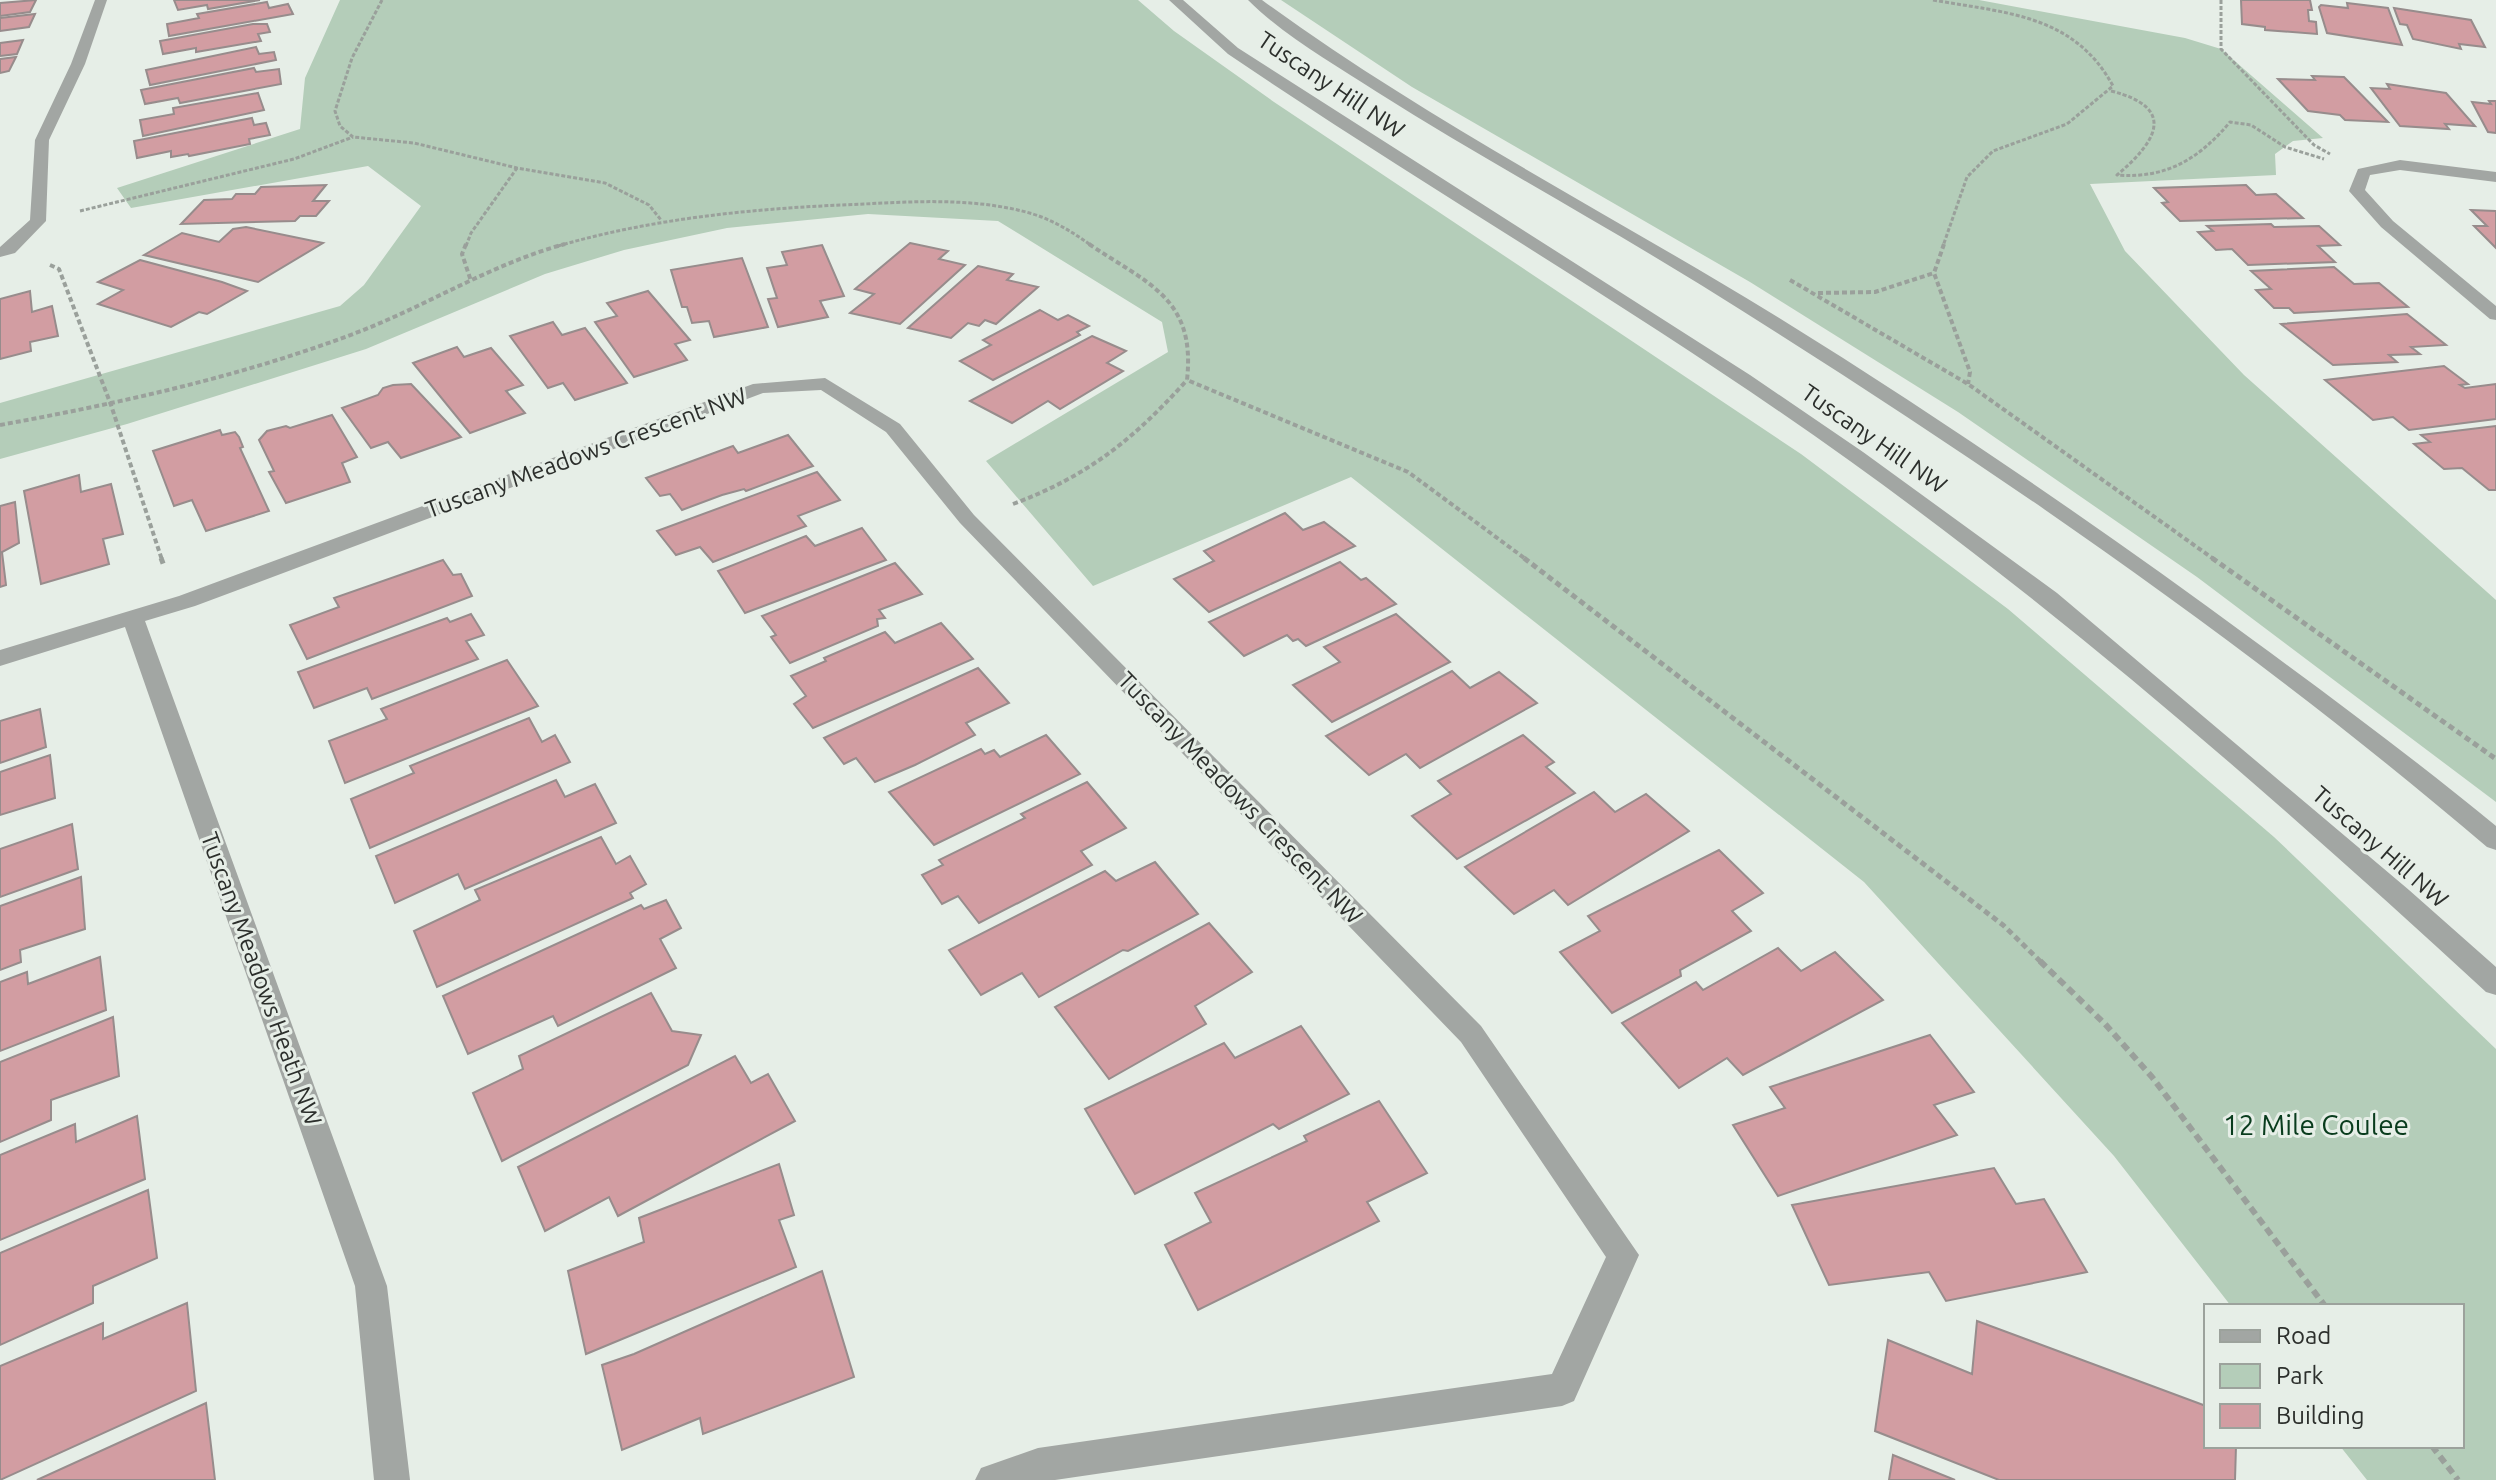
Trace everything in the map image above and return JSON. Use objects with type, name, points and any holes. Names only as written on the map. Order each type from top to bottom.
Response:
[{"type":"street","points":[[5,251],[38,221],[42,140],[78,64],[101,0]]},
{"type":"street","name":"Tuscany Hill NW","points":[[1175,0],[1233,51],[1743,379],[1856,456],[2049,598],[2376,876],[2496,984]]},
{"type":"street","name":"Tuscany Hill NW","points":[[1254,0],[1319,47],[1451,130],[1696,275],[1948,433],[2142,567],[2423,778],[2496,840]]},
{"type":"street","points":[[2496,177],[2400,165],[2363,172],[2357,191],[2387,224],[2496,315]]},
{"type":"street","name":"Tuscany Meadows Crescent NW","points":[[133,618],[187,601],[760,388],[825,384],[893,428],[967,519],[1471,1034],[1623,1255],[1562,1389],[1038,1465],[993,1480]]},
{"type":"street","points":[[0,658],[133,618]]},
{"type":"street","name":"Tuscany Meadows Heath NW","points":[[133,618],[371,1286],[392,1480]]},
{"type":"path","points":[[353,137],[340,126],[335,111],[352,58],[382,0]]},
{"type":"path","points":[[1933,0],[2035,20],[2081,41],[2105,67],[2113,86],[2111,91],[2067,124],[1993,151],[1967,177],[1934,273],[1970,372],[1968,384]]},
{"type":"path","points":[[2221,0],[2221,49],[2314,145],[2363,172]]},
{"type":"path","points":[[2111,91],[2138,100],[2150,110],[2153,128],[2147,148],[2117,175],[2135,178],[2179,167],[2204,153],[2230,122],[2251,125],[2285,147],[2363,172]]},
{"type":"path","points":[[38,221],[294,159],[353,137],[446,149],[517,168],[605,183],[649,205],[661,220]]},
{"type":"path","points":[[472,282],[462,254],[517,168]]},
{"type":"path","points":[[0,425],[111,405],[187,386],[333,341],[472,282],[506,263],[577,239],[661,220],[759,209],[920,202],[998,207],[1037,216],[1075,234],[1174,305],[1189,332],[1187,380],[1146,427],[1105,462],[1041,494],[967,519]]},
{"type":"path","points":[[5,251],[59,269],[111,405],[167,574],[187,601]]},
{"type":"path","points":[[1817,293],[1875,292],[1934,273]]},
{"type":"path","points":[[1187,380],[1408,472],[1543,571],[2003,925],[2105,1024],[2152,1077],[2324,1304]]},
{"type":"path","points":[[2434,1448],[2458,1480]]},
{"type":"green space","name":"12 Mile Coulee","points":[[340,0],[1138,0],[1174,31],[1274,102],[1801,454],[2008,609],[2274,837],[2496,1049],[2496,1480],[2367,1480],[2342,1448],[2464,1448],[2464,1304],[2229,1304],[2114,1156],[1864,882],[1351,477],[1093,586],[986,461],[1168,352],[1162,322],[998,221],[868,214],[727,228],[624,250],[545,274],[366,349],[127,424],[0,459],[0,403],[340,306],[364,285],[421,206],[368,166],[131,208],[117,188],[300,129],[305,78]]},
{"type":"green space","points":[[1281,0],[1979,0],[2185,38],[2221,49],[2323,138],[2293,141],[2275,154],[2276,175],[2090,184],[2125,251],[2244,375],[2496,600],[2496,802],[2197,577],[1958,412],[1750,282],[1412,87]]},
{"type":"building","points":[[36,0],[30,12],[0,16],[0,3]]},
{"type":"building","points":[[174,0],[260,0],[208,9],[207,5],[178,10]]},
{"type":"building","points":[[2241,0],[2310,0],[2312,10],[2308,10],[2309,21],[2316,22],[2317,34],[2265,30],[2265,27],[2242,24]]},
{"type":"building","points":[[267,2],[269,8],[288,4],[293,14],[169,36],[167,24],[199,18],[197,14]]},
{"type":"building","points":[[2347,3],[2388,8],[2402,45],[2327,33],[2319,7],[2348,8]]},
{"type":"building","points":[[2394,8],[2471,20],[2485,47],[2459,44],[2461,49],[2413,39],[2407,25],[2400,24]]},
{"type":"building","points":[[35,14],[29,27],[0,31],[0,18]]},
{"type":"building","points":[[267,24],[270,32],[258,34],[261,41],[163,54],[160,41]]},
{"type":"building","points":[[23,40],[17,54],[0,56],[0,43]]},
{"type":"building","points":[[256,47],[259,54],[274,52],[276,60],[150,85],[146,70]]},
{"type":"building","points":[[16,57],[9,71],[0,73],[0,59]]},
{"type":"building","points":[[254,68],[256,72],[279,69],[281,84],[180,103],[178,98],[145,104],[141,90]]},
{"type":"building","points":[[2312,76],[2344,77],[2388,122],[2345,120],[2340,115],[2308,111],[2278,79],[2315,80]]},
{"type":"building","points":[[2387,84],[2446,93],[2475,126],[2445,124],[2449,129],[2400,126],[2371,88],[2390,89]]},
{"type":"building","points":[[258,93],[264,110],[143,136],[140,120],[174,114],[173,108]]},
{"type":"building","points":[[2489,101],[2496,101],[2496,133],[2488,132],[2472,102],[2491,104]]},
{"type":"building","points":[[252,118],[254,125],[266,123],[270,135],[249,139],[250,144],[189,156],[171,157],[171,151],[137,158],[134,141]]},
{"type":"building","points":[[326,185],[313,201],[329,201],[316,216],[300,216],[295,221],[181,224],[204,200],[255,194],[261,187]]},
{"type":"building","points":[[2246,185],[2256,195],[2276,194],[2303,218],[2180,221],[2162,203],[2168,202],[2154,188]]},
{"type":"building","points":[[2471,210],[2496,211],[2496,248],[2474,226],[2487,226]]},
{"type":"building","points":[[2271,224],[2274,227],[2319,226],[2340,245],[2318,246],[2335,262],[2248,265],[2232,249],[2216,250],[2198,232],[2213,231],[2207,226]]},
{"type":"building","points":[[246,227],[323,243],[258,282],[144,255],[182,233],[219,242],[233,229]]},
{"type":"building","points":[[910,243],[948,251],[939,259],[965,265],[900,324],[850,313],[874,294],[855,289]]},
{"type":"building","points":[[822,245],[844,296],[820,301],[828,317],[778,327],[768,299],[777,298],[767,268],[787,265],[782,252]]},
{"type":"building","points":[[742,258],[768,327],[714,337],[709,321],[692,323],[687,307],[682,307],[671,270]]},
{"type":"building","points":[[140,260],[247,291],[207,314],[199,312],[171,327],[98,304],[123,290],[98,282]]},
{"type":"building","points":[[978,266],[1013,274],[1007,280],[1038,287],[996,324],[985,320],[979,326],[968,323],[951,338],[908,328]]},
{"type":"building","points":[[2334,267],[2354,284],[2379,283],[2408,307],[2294,313],[2289,308],[2274,308],[2256,290],[2271,289],[2251,271]]},
{"type":"building","points":[[30,291],[32,312],[52,306],[58,336],[30,342],[31,351],[0,359],[0,299]]},
{"type":"building","points":[[648,291],[690,340],[675,344],[687,360],[634,377],[595,322],[617,316],[607,303]]},
{"type":"building","points":[[1040,310],[1058,320],[1068,315],[1089,326],[1077,332],[1080,335],[993,380],[960,361],[991,345],[983,340]]},
{"type":"building","points":[[2407,314],[2446,345],[2411,347],[2420,354],[2389,355],[2397,362],[2333,365],[2281,324]]},
{"type":"building","points":[[553,322],[562,335],[585,328],[627,383],[575,400],[563,383],[548,388],[510,336]]},
{"type":"building","points":[[1092,336],[1126,351],[1107,363],[1123,371],[1060,409],[1048,401],[1012,423],[970,401]]},
{"type":"building","points":[[457,347],[464,357],[491,348],[523,385],[506,391],[525,413],[470,433],[413,363]]},
{"type":"building","points":[[2444,366],[2468,384],[2460,385],[2465,388],[2496,384],[2496,419],[2409,430],[2393,417],[2373,420],[2325,380]]},
{"type":"building","points":[[411,384],[461,437],[401,458],[388,442],[371,448],[342,408],[378,395],[383,388]]},
{"type":"building","points":[[332,415],[357,457],[342,463],[350,482],[286,503],[269,472],[274,471],[259,440],[267,431],[286,426],[290,428]]},
{"type":"building","points":[[2496,426],[2496,490],[2489,490],[2462,468],[2444,469],[2414,444],[2430,442],[2421,435]]},
{"type":"building","points":[[220,430],[222,435],[235,432],[239,437],[243,447],[240,448],[269,511],[206,531],[192,500],[174,506],[153,451]]},
{"type":"building","points":[[788,435],[813,466],[746,491],[722,495],[682,510],[670,494],[660,496],[646,478],[733,446],[738,453]]},
{"type":"building","points":[[817,472],[840,500],[798,516],[806,526],[713,562],[700,547],[676,555],[657,531]]},
{"type":"building","points":[[79,475],[81,492],[111,484],[123,534],[103,539],[109,564],[41,584],[24,491]]},
{"type":"building","points":[[15,502],[19,543],[2,552],[6,585],[0,587],[0,506]]},
{"type":"building","points":[[1285,513],[1303,530],[1324,522],[1355,546],[1209,612],[1174,579],[1214,561],[1204,551]]},
{"type":"building","points":[[862,528],[886,560],[745,613],[718,571],[806,536],[815,546]]},
{"type":"building","points":[[443,560],[453,575],[461,574],[472,596],[307,659],[290,625],[339,607],[334,598]]},
{"type":"building","points":[[1340,562],[1361,580],[1366,578],[1396,604],[1306,646],[1287,635],[1244,656],[1209,622]]},
{"type":"building","points":[[895,563],[922,594],[879,610],[885,618],[877,619],[878,626],[790,663],[771,637],[776,635],[762,616]]},
{"type":"building","points":[[471,614],[484,635],[466,641],[478,659],[372,699],[367,688],[314,708],[298,672],[447,618],[450,622]]},
{"type":"building","points":[[1396,614],[1450,662],[1332,722],[1293,685],[1340,662],[1324,647]]},
{"type":"building","points":[[941,623],[973,659],[813,728],[794,704],[806,696],[791,676],[885,632],[895,643]]},
{"type":"building","points":[[507,660],[538,706],[345,783],[329,741],[387,719],[381,709]]},
{"type":"building","points":[[978,668],[1009,703],[966,723],[975,735],[915,765],[875,782],[856,758],[844,764],[824,738]]},
{"type":"building","points":[[1452,671],[1470,688],[1499,672],[1537,703],[1420,768],[1406,754],[1369,775],[1326,736]]},
{"type":"building","points":[[40,709],[46,747],[0,763],[0,721]]},
{"type":"building","points":[[529,718],[542,742],[555,735],[570,762],[370,848],[351,799],[414,773],[410,766]]},
{"type":"building","points":[[1046,735],[1080,774],[934,845],[889,792],[981,749],[985,754],[994,750],[1000,757]]},
{"type":"building","points":[[1523,735],[1554,762],[1546,767],[1575,793],[1457,859],[1412,816],[1451,794],[1438,781]]},
{"type":"building","points":[[50,755],[55,798],[0,815],[0,772]]},
{"type":"building","points":[[556,780],[565,797],[595,784],[616,823],[465,889],[458,874],[395,903],[376,856]]},
{"type":"building","points":[[1087,782],[1126,828],[1081,851],[1092,865],[979,923],[958,896],[942,904],[922,875],[943,865],[939,860],[1025,818],[1021,814]]},
{"type":"building","points":[[1594,792],[1615,812],[1646,794],[1689,831],[1568,905],[1554,890],[1514,914],[1465,867]]},
{"type":"building","points":[[72,824],[78,869],[0,897],[0,849]]},
{"type":"building","points":[[601,837],[616,864],[630,856],[646,884],[630,893],[633,898],[437,987],[414,931],[480,900],[475,890]]},
{"type":"building","points":[[1719,850],[1763,893],[1732,911],[1751,931],[1680,970],[1681,976],[1612,1013],[1560,952],[1600,931],[1588,916]]},
{"type":"building","points":[[1155,862],[1198,914],[1128,951],[1123,950],[1039,997],[1022,973],[981,995],[949,950],[1105,871],[1116,881]]},
{"type":"building","points":[[81,877],[85,929],[20,950],[21,962],[0,970],[0,906]]},
{"type":"building","points":[[666,900],[681,928],[660,939],[676,968],[558,1026],[553,1016],[468,1054],[443,996],[641,905],[644,909]]},
{"type":"building","points":[[1209,923],[1252,972],[1195,1006],[1206,1024],[1109,1079],[1055,1007]]},
{"type":"building","points":[[1778,948],[1801,971],[1835,952],[1883,1000],[1743,1075],[1727,1058],[1679,1088],[1622,1023],[1696,982],[1703,990]]},
{"type":"building","points":[[100,957],[106,1010],[0,1051],[0,982],[27,972],[28,984]]},
{"type":"building","points":[[651,993],[672,1031],[701,1035],[688,1065],[502,1161],[473,1093],[523,1069],[519,1056]]},
{"type":"building","points":[[113,1017],[119,1076],[51,1100],[51,1120],[0,1142],[0,1062]]},
{"type":"building","points":[[1301,1026],[1349,1094],[1279,1129],[1273,1124],[1135,1194],[1085,1109],[1224,1043],[1235,1058]]},
{"type":"building","points":[[1930,1035],[1974,1092],[1934,1105],[1957,1135],[1778,1196],[1733,1125],[1785,1108],[1770,1087]]},
{"type":"building","points":[[735,1056],[751,1083],[768,1074],[795,1121],[618,1216],[609,1197],[545,1231],[518,1167]]},
{"type":"building","points":[[1379,1101],[1427,1173],[1367,1202],[1379,1221],[1198,1310],[1165,1245],[1211,1222],[1195,1193],[1307,1141],[1304,1136]]},
{"type":"building","points":[[137,1116],[145,1179],[0,1240],[0,1155],[75,1124],[76,1142]]},
{"type":"building","points":[[779,1164],[794,1215],[779,1220],[796,1267],[586,1354],[568,1271],[644,1242],[639,1218]]},
{"type":"building","points":[[1994,1168],[2016,1204],[2044,1199],[2087,1272],[1946,1301],[1929,1272],[1829,1285],[1792,1205]]},
{"type":"building","points":[[148,1190],[157,1258],[93,1286],[93,1303],[0,1345],[0,1253]]},
{"type":"building","points":[[822,1271],[854,1377],[703,1434],[700,1418],[622,1450],[602,1365],[634,1354]]},
{"type":"building","points":[[187,1303],[196,1391],[0,1480],[0,1366],[103,1323],[103,1339]]},
{"type":"building","points":[[1977,1321],[2204,1405],[2204,1448],[2236,1448],[2235,1480],[1999,1480],[1875,1431],[1888,1340],[1972,1374]]},
{"type":"building","points":[[206,1403],[215,1480],[37,1480]]},
{"type":"building","points":[[1893,1455],[1955,1480],[1889,1480]]}]
